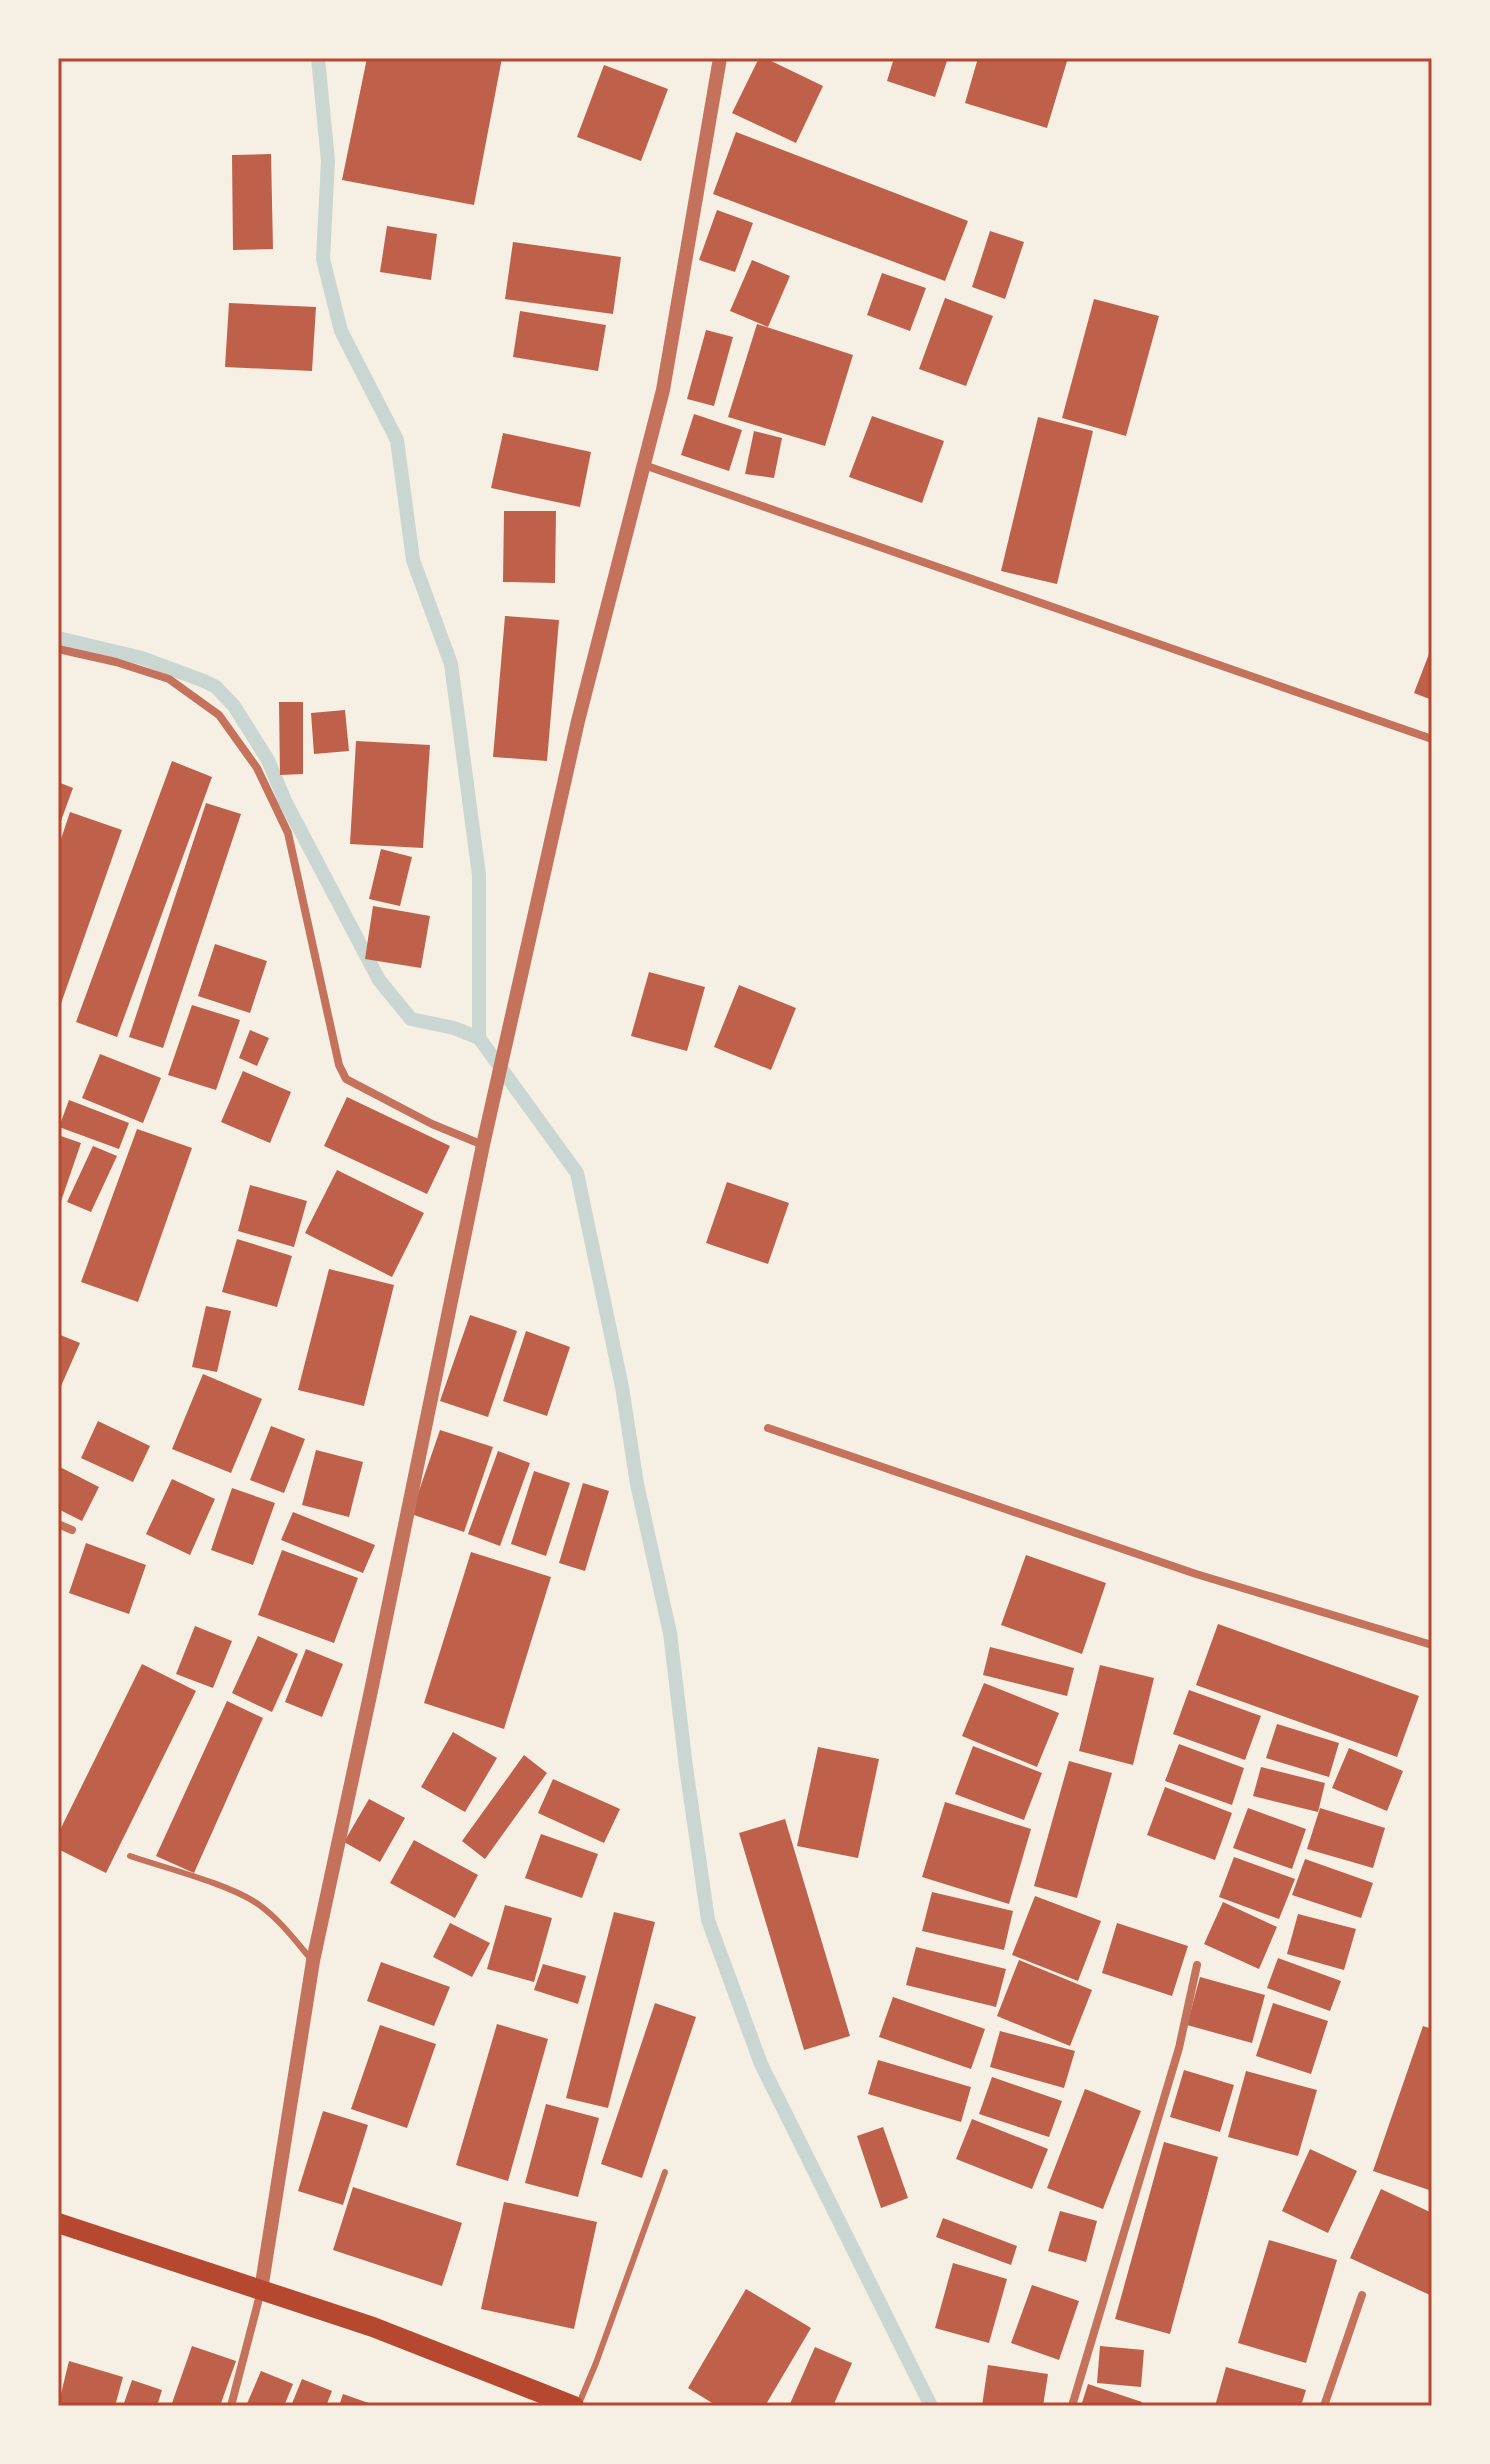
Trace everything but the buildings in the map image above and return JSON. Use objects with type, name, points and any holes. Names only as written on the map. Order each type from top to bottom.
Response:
[{"type":"main road","points":[[58,2223],[373,2327],[576,2406]]},
{"type":"street","points":[[231,2406],[261,2290],[313,1961],[483,1145],[578,721],[663,390],[720,58]]},
{"type":"street","points":[[644,465],[1432,739]]},
{"type":"street","points":[[58,649],[116,662],[169,679],[219,715],[257,768],[288,833],[339,1065],[346,1079],[432,1124],[483,1145]]},
{"type":"street","points":[[768,1428],[1196,1574],[1432,1645]]},
{"type":"street","points":[[58,1524],[72,1530]]},
{"type":"street","points":[[1072,2406],[1179,2048],[1197,1965]]},
{"type":"street","points":[[1324,2406],[1362,2295]]},
{"type":"lane","points":[[130,1856],[225,1888],[256,1902],[277,1920],[313,1961]]},
{"type":"lane","points":[[576,2406],[596,2363],[665,2172]]},
{"type":"waterway","points":[[318,58],[328,161],[323,259],[341,331],[397,440],[413,560],[451,664],[479,875],[479,1038],[577,1173],[622,1387],[637,1484],[670,1633],[708,1920],[761,2064],[931,2406]]},
{"type":"waterway","points":[[58,638],[142,658],[216,687],[234,706],[268,760],[285,801],[379,980],[411,1019],[454,1028],[479,1038]]}]
